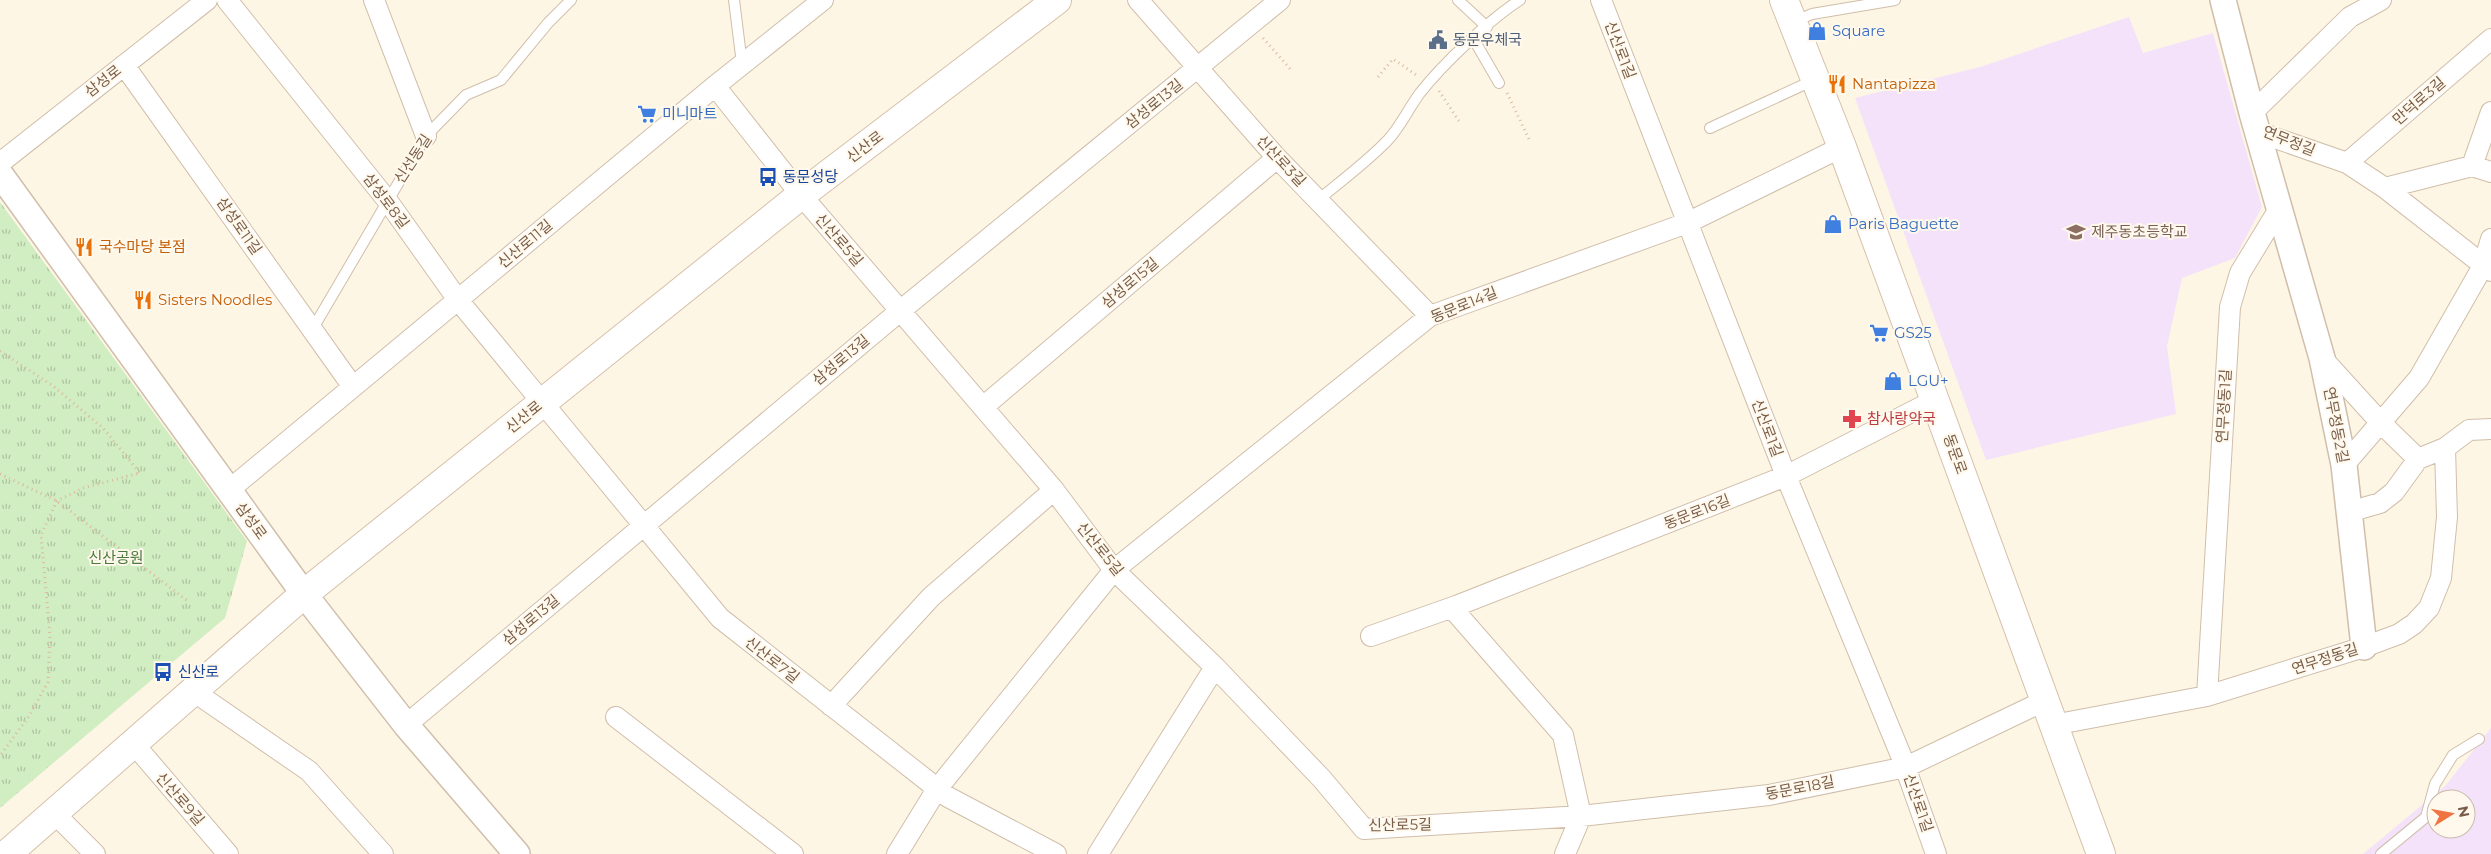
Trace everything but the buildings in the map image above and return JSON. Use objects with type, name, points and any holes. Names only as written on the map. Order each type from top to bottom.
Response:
[{"type":"main road","name":"신산로","points":[[6,854],[304,594],[801,195],[1057,0]]},
{"type":"main road","name":"동문로","points":[[1788,11],[1842,147],[2101,854]]},
{"type":"street","name":"삼성로","points":[[0,163],[207,0]]},
{"type":"street","name":"삼성로8길","points":[[227,0],[387,200],[458,300],[543,402]]},
{"type":"street","points":[[374,0],[426,136]]},
{"type":"street","name":"신산로11길","points":[[229,490],[715,86],[823,0]]},
{"type":"street","name":"신산로3길","points":[[1138,0],[1277,158],[1430,316]]},
{"type":"street","name":"삼성로13길","points":[[406,725],[900,311],[1280,0]]},
{"type":"street","name":"신산로1길","points":[[1601,0],[1786,476],[1906,767],[1936,854]]},
{"type":"street","name":"연무정길","points":[[2223,0],[2255,122],[2347,163],[2385,188],[2487,268]]},
{"type":"street","points":[[2279,209],[2255,122],[2350,17],[2381,0]]},
{"type":"street","name":"만덕로3길","points":[[2347,163],[2491,39]]},
{"type":"street","name":"삼성로11길","points":[[124,65],[353,387]]},
{"type":"street","name":"신산로5길","points":[[715,86],[801,195],[1054,490],[1114,570],[1215,668],[1322,779],[1364,829],[1582,816]]},
{"type":"street","points":[[2472,166],[2491,112]]},
{"type":"street","name":"동문로14길","points":[[897,854],[937,789],[1114,570],[1430,316],[1687,223],[1842,147]]},
{"type":"street","name":"삼성로15길","points":[[983,407],[1277,158]]},
{"type":"street","points":[[2385,188],[2472,166],[2491,172]]},
{"type":"street","name":"삼성로","points":[[0,174],[304,594],[406,725],[517,854]]},
{"type":"street","name":"연무정동2길","points":[[2279,209],[2322,358],[2344,465],[2364,647]]},
{"type":"street","name":"연무정동1길","points":[[2207,696],[2230,308],[2240,273],[2279,209]]},
{"type":"street","points":[[2344,465],[2382,424],[2419,378],[2487,268],[2491,238]]},
{"type":"street","points":[[2322,358],[2382,424],[2418,460]]},
{"type":"street","name":"동문로16길","points":[[1370,636],[1452,608],[1786,476],[1935,400]]},
{"type":"street","name":"신산로7길","points":[[543,402],[720,618],[948,798],[1056,854]]},
{"type":"street","points":[[2349,512],[2380,503],[2394,492],[2418,460],[2445,448],[2469,430],[2491,429]]},
{"type":"street","name":"연무정동길","points":[[2049,713],[2207,696],[2364,647],[2399,634],[2414,624],[2429,608],[2441,578],[2446,517],[2445,448]]},
{"type":"street","points":[[831,706],[931,598],[1054,490]]},
{"type":"street","points":[[1452,608],[1562,735],[1582,816],[1565,854]]},
{"type":"street","points":[[1098,854],[1215,668]]},
{"type":"street","points":[[193,691],[309,771],[382,854]]},
{"type":"street","name":"동문로18길","points":[[1582,816],[1769,795],[1906,767],[2049,713]]},
{"type":"street","points":[[616,717],[793,854]]},
{"type":"street","name":"신산로9길","points":[[133,744],[228,854]]},
{"type":"street","points":[[54,813],[95,854]]},
{"type":"lane","name":"신선동길","points":[[312,330],[426,136],[466,96],[501,80],[548,23],[571,0]]},
{"type":"lane","points":[[734,0],[742,64]]},
{"type":"lane","points":[[1458,0],[1487,27]]},
{"type":"lane","points":[[1318,200],[1386,142],[1430,82],[1472,40],[1520,0]]},
{"type":"lane","points":[[1788,11],[1812,14],[1894,0]]},
{"type":"lane","points":[[1472,40],[1500,83]]},
{"type":"lane","points":[[1710,128],[1815,80]]},
{"type":"lane","points":[[2381,854],[2426,817],[2435,784],[2453,755],[2479,738]]},
{"type":"path","points":[[1251,24],[1292,71]]},
{"type":"path","points":[[1378,77],[1393,58],[1434,84],[1461,124]]},
{"type":"path","points":[[1500,83],[1504,87],[1529,139]]},
{"type":"path","points":[[0,351],[53,386],[103,428],[140,473],[83,488],[57,501],[41,535],[50,636],[48,682],[30,716],[0,756]]},
{"type":"path","points":[[0,474],[57,501],[189,602]]},
{"type":"shaded area","name":"제주동초등학교","points":[[2129,17],[2143,53],[2213,33],[2262,207],[2235,258],[2182,278],[2167,346],[2176,414],[1986,460],[1855,98],[1980,67]]},
{"type":"shaded area","points":[[2491,728],[2491,854],[2363,854],[2426,802],[2426,839],[2476,839],[2476,789],[2441,789]]},
{"type":"green space","name":"신산공원","points":[[0,202],[247,541],[225,618],[0,808]]},
{"type":"place","name":"Square","points":[[1817,31]]},
{"type":"place","name":"동문우체국","points":[[1438,40]]},
{"type":"place","name":"Nantapizza","points":[[1837,84]]},
{"type":"place","name":"미니마트","points":[[647,114]]},
{"type":"place","name":"동문성당","points":[[768,177]]},
{"type":"place","name":"Paris Baguette","points":[[1833,224]]},
{"type":"place","name":"제주동초등학교","points":[[2076,232]]},
{"type":"place","name":"국수마당 본점","points":[[84,247]]},
{"type":"place","name":"Sisters Noodles","points":[[143,300]]},
{"type":"place","name":"GS25","points":[[1879,333]]},
{"type":"place","name":"LGU+","points":[[1893,381]]},
{"type":"place","name":"참사랑약국","points":[[1852,419]]},
{"type":"place","name":"신산로","points":[[163,672]]}]
